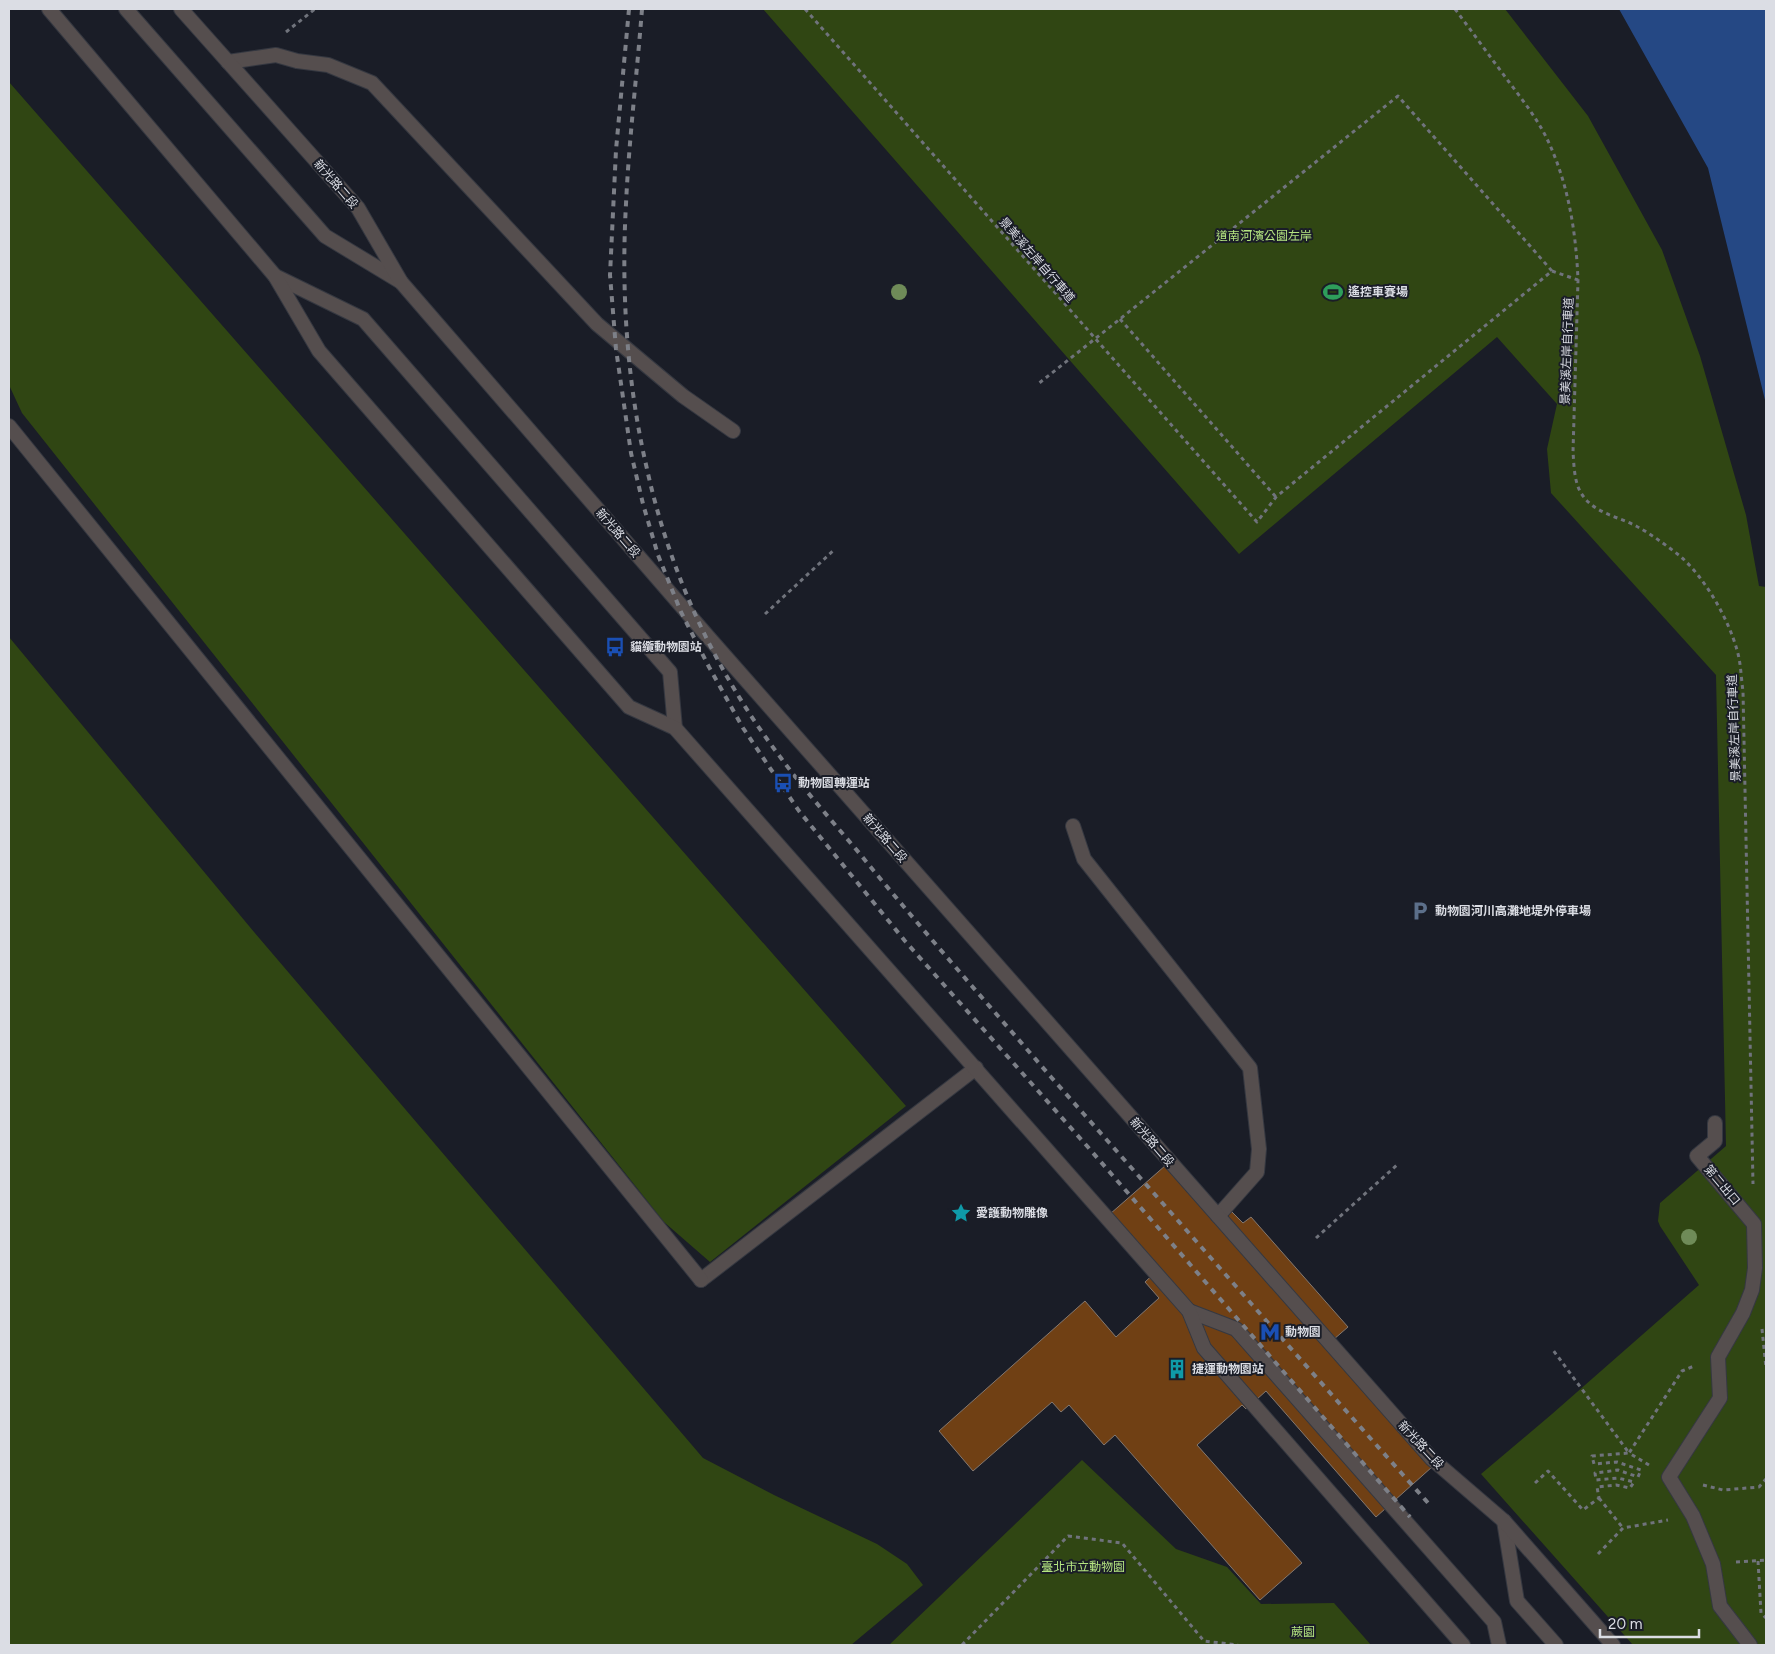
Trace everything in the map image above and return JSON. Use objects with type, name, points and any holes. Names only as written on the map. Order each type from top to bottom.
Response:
[{"type":"street","points":[[49,9],[275,276],[319,351],[628,708],[675,728],[976,1068],[1189,1311],[1204,1348],[1463,1645]]},
{"type":"street","points":[[126,9],[325,236],[401,282]]},
{"type":"street","name":"新光路二段","points":[[181,9],[358,208],[401,282],[710,638],[1432,1459],[1504,1521],[1614,1645]]},
{"type":"street","points":[[228,62],[276,55],[297,61],[328,65],[372,83],[597,324],[683,396],[733,431]]},
{"type":"street","points":[[275,276],[363,319],[670,672],[675,728]]},
{"type":"street","points":[[9,426],[701,1280],[976,1068]]},
{"type":"street","points":[[1073,826],[1084,859],[1250,1068],[1260,1149],[1257,1172],[1218,1216]]},
{"type":"street","name":"第二出口","points":[[1715,1123],[1715,1141],[1697,1156],[1754,1224]]},
{"type":"street","points":[[1750,1645],[1720,1606],[1713,1564],[1693,1516],[1669,1477],[1720,1398],[1718,1357],[1743,1313],[1752,1290],[1755,1268],[1754,1224]]},
{"type":"street","points":[[1189,1311],[1236,1329],[1494,1622],[1499,1645]]},
{"type":"street","points":[[1504,1521],[1517,1601],[1556,1645]]},
{"type":"path","points":[[284,34],[315,9]]},
{"type":"path","name":"景美溪左岸自行車道","points":[[805,9],[1257,522],[1276,497]]},
{"type":"path","name":"景美溪左岸自行車道","points":[[1454,9],[1533,114],[1549,142],[1563,178],[1573,217],[1578,280],[1573,452],[1575,476],[1581,493],[1593,507],[1656,538],[1681,558],[1702,581],[1720,610],[1738,652],[1743,691],[1754,1224]]},
{"type":"path","points":[[1038,384],[1398,96],[1552,271],[1578,280]]},
{"type":"path","points":[[1120,319],[1276,497],[1552,271]]},
{"type":"path","points":[[765,614],[834,549]]},
{"type":"path","points":[[1316,1238],[1397,1165]]},
{"type":"path","points":[[1554,1350],[1630,1453],[1592,1456],[1594,1464],[1618,1462],[1641,1470],[1638,1477],[1618,1470],[1595,1473],[1596,1480],[1618,1478],[1634,1482],[1630,1488],[1616,1485],[1597,1488],[1599,1498],[1623,1528]]},
{"type":"path","points":[[1534,1483],[1548,1471],[1583,1510],[1599,1498]]},
{"type":"path","points":[[1598,1554],[1623,1528],[1693,1516]]},
{"type":"path","points":[[962,1645],[1068,1536],[1122,1543],[1204,1641],[1238,1645]]},
{"type":"path","points":[[1758,1561],[1761,1613],[1766,1618]]},
{"type":"green space","name":"道南河濱公園左岸","points":[[763,9],[1505,9],[1588,116],[1662,250],[1700,356],[1746,515],[1759,586],[1766,587],[1766,1645],[1633,1645],[1481,1474],[1699,1285],[1660,1226],[1658,1221],[1660,1203],[1726,1146],[1716,675],[1551,493],[1547,449],[1557,404],[1497,337],[1239,554]]},
{"type":"green space","points":[[9,82],[906,1106],[710,1262],[664,1222],[22,413],[9,385]]},
{"type":"green space","points":[[9,637],[254,932],[703,1458],[774,1495],[877,1544],[907,1564],[923,1585],[851,1645],[9,1645]]},
{"type":"green space","name":"臺北市立動物園","points":[[1082,1460],[1176,1549],[1227,1567],[1261,1604],[1334,1603],[1371,1645],[889,1645]]},
{"type":"water","points":[[1619,9],[1766,10],[1766,404],[1708,168]]},
{"type":"building","name":"捷運動物園站","points":[[1166,1165],[1215,1220],[1228,1208],[1243,1223],[1251,1217],[1348,1327],[1326,1346],[1432,1467],[1376,1517],[1266,1391],[1246,1409],[1242,1405],[1197,1445],[1302,1563],[1260,1600],[1115,1435],[1104,1445],[1069,1405],[1061,1412],[1052,1402],[973,1471],[939,1431],[1085,1301],[1116,1337],[1159,1298],[1145,1282],[1158,1270],[1110,1214]]},
{"type":"railway","points":[[629,9],[616,150],[610,275],[616,349],[631,453],[643,504],[658,555],[681,612],[709,667],[743,728],[799,811],[905,941],[1087,1146],[1410,1517]]},
{"type":"railway","points":[[642,9],[626,204],[624,271],[630,371],[640,437],[657,508],[682,584],[716,657],[758,725],[809,794],[1051,1077],[1429,1504]]},
{"type":"place","name":"遙控車賽場","points":[[1333,292]]},
{"type":"place","name":"貓纜動物園站","points":[[615,647]]},
{"type":"place","name":"動物園轉運站","points":[[783,783]]},
{"type":"place","name":"動物園河川高灘地堤外停車場","points":[[1420,911]]},
{"type":"place","name":"愛護動物雕像","points":[[961,1213]]},
{"type":"place","name":"動物園","points":[[1270,1332]]},
{"type":"place","name":"捷運動物園站","points":[[1177,1369]]},
{"type":"park label","name":"蕨園","points":[[1303,1632]]}]
